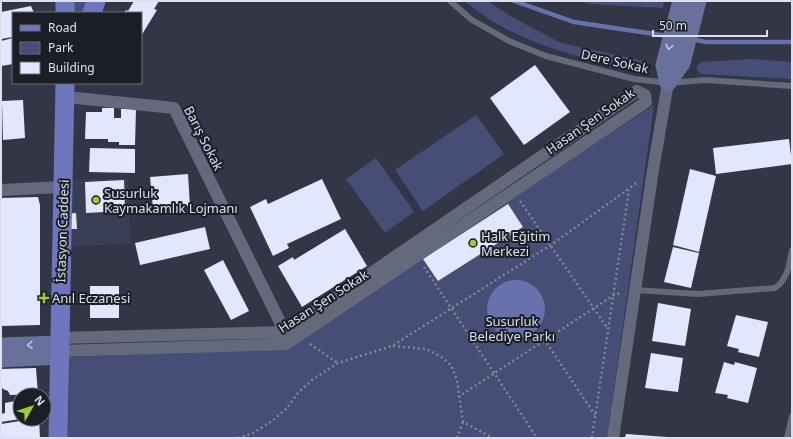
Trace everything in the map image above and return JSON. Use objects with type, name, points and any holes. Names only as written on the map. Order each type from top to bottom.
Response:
[{"type":"main road","points":[[65,1],[65,12]]},
{"type":"main road","points":[[92,12],[96,1]]},
{"type":"main road","points":[[668,83],[664,65],[681,1]]},
{"type":"main road","points":[[668,83],[682,63],[698,1]]},
{"type":"main road","name":"İstasyon Caddesi","points":[[58,438],[63,187],[67,88]]},
{"type":"main road","points":[[1,346],[59,347]]},
{"type":"main road","points":[[1,359],[59,347]]},
{"type":"street","points":[[613,438],[653,170],[668,83]]},
{"type":"street","name":"Barış Sokak","points":[[67,88],[174,108],[286,338]]},
{"type":"street","name":"Hasan Şen Sokak","points":[[59,347],[286,338],[298,336],[646,102],[645,95],[637,91],[286,338]]},
{"type":"street","points":[[1,190],[63,187]]},
{"type":"lane","name":"Dere Sokak","points":[[450,1],[472,20],[509,42],[546,56],[634,79],[668,83],[706,80],[792,86]]},
{"type":"lane","points":[[635,290],[698,294],[775,288],[783,283],[792,250]]},
{"type":"lane","points":[[787,438],[792,416]]},
{"type":"path","points":[[238,438],[253,433],[272,421],[286,409],[298,393],[312,380],[338,363],[392,346],[551,245],[653,170]]},
{"type":"path","points":[[592,438],[629,189]]},
{"type":"path","points":[[513,191],[609,329]]},
{"type":"path","points":[[417,256],[537,438]]},
{"type":"path","points":[[458,397],[614,295],[635,290]]},
{"type":"path","points":[[298,336],[338,363]]},
{"type":"path","points":[[544,340],[595,416]]},
{"type":"path","points":[[392,346],[426,349],[440,356],[451,365],[457,380],[458,397],[463,422],[457,438]]},
{"type":"path","points":[[463,422],[493,438]]},
{"type":"shaded area","name":"Susurluk Kaymakamlık Lojmanı","points":[[128,178],[131,244],[62,247],[63,181]]},
{"type":"shaded area","points":[[516,280],[532,285],[540,293],[545,309],[540,325],[532,333],[516,338],[500,333],[492,325],[487,309],[492,293],[500,285]]},
{"type":"green space","points":[[72,1],[87,1],[82,12],[72,12]]},
{"type":"green space","points":[[465,1],[488,1],[510,16],[561,43],[649,62],[634,71],[589,60],[545,46],[503,27],[483,15]]},
{"type":"green space","points":[[580,1],[664,1],[663,8],[589,4]]},
{"type":"green space","points":[[752,59],[792,62],[792,79],[700,74],[696,67],[701,62]]},
{"type":"green space","name":"Susurluk Belediye Parkı","points":[[654,105],[607,438],[68,438],[69,357],[288,349],[415,261]]},
{"type":"green space","points":[[476,115],[504,154],[423,211],[395,170]]},
{"type":"green space","points":[[376,158],[414,212],[385,233],[346,179]]},
{"type":"building","points":[[134,1],[159,1],[154,9],[157,10],[142,34],[142,12],[125,12],[126,10],[128,11]]},
{"type":"building","points":[[31,6],[34,12],[12,12],[12,37],[1,39],[1,12]]},
{"type":"building","points":[[12,38],[12,64],[1,66],[1,41]]},
{"type":"building","points":[[535,65],[570,112],[524,145],[490,98]]},
{"type":"building","points":[[23,100],[25,138],[3,140],[2,101]]},
{"type":"building","points":[[102,108],[114,108],[114,118],[121,118],[121,109],[136,109],[135,145],[119,145],[119,142],[108,142],[108,139],[85,139],[86,112],[102,112]]},
{"type":"building","points":[[789,139],[792,164],[716,174],[713,148]]},
{"type":"building","points":[[90,148],[135,149],[135,173],[89,172]]},
{"type":"building","points":[[690,169],[716,176],[699,252],[673,245]]},
{"type":"building","points":[[188,174],[190,206],[153,209],[150,177]]},
{"type":"building","points":[[322,179],[341,219],[287,244],[289,248],[273,256],[250,207],[266,199],[268,204]]},
{"type":"building","name":"Susurluk Kaymakamlık Lojmanı","points":[[124,180],[125,211],[86,213],[85,182]]},
{"type":"building","points":[[38,197],[40,205],[40,325],[1,326],[1,198]]},
{"type":"building","name":"Halk Eğitim Merkezi","points":[[508,204],[523,227],[438,281],[423,259]]},
{"type":"building","points":[[76,213],[77,229],[62,229],[63,214]]},
{"type":"building","points":[[205,227],[210,249],[140,265],[135,243]]},
{"type":"building","points":[[345,229],[367,266],[302,307],[278,266],[293,257],[294,260]]},
{"type":"building","points":[[673,247],[699,253],[691,288],[664,282]]},
{"type":"building","points":[[223,260],[249,311],[231,320],[204,270]]},
{"type":"building","points":[[90,286],[119,286],[119,318],[90,318]]},
{"type":"building","points":[[658,303],[691,309],[685,346],[652,341]]},
{"type":"building","points":[[736,315],[768,322],[759,357],[738,352],[739,349],[727,346]]},
{"type":"building","points":[[651,353],[683,358],[678,392],[645,388]]},
{"type":"building","points":[[724,362],[734,365],[735,362],[757,368],[748,403],[727,398],[728,395],[715,393]]},
{"type":"building","points":[[36,368],[37,387],[12,387],[12,395],[10,395],[8,391],[3,389],[1,386],[1,369]]},
{"type":"building","points":[[12,402],[12,420],[1,422],[1,414],[5,413],[5,403]]},
{"type":"building","points":[[12,422],[12,427],[39,427],[40,438],[1,438],[1,424]]},
{"type":"building","points":[[626,434],[667,437],[667,438],[625,438]]},
{"type":"waterway","points":[[514,1],[574,22],[668,36]]},
{"type":"waterway","points":[[691,39],[706,42],[792,42]]},
{"type":"place","name":"Susurluk Kaymakamlık Lojmanı","points":[[96,200]]},
{"type":"place","name":"Halk Eğitim Merkezi","points":[[473,243]]},
{"type":"place","name":"Anıl Eczanesi","points":[[44,298]]}]
